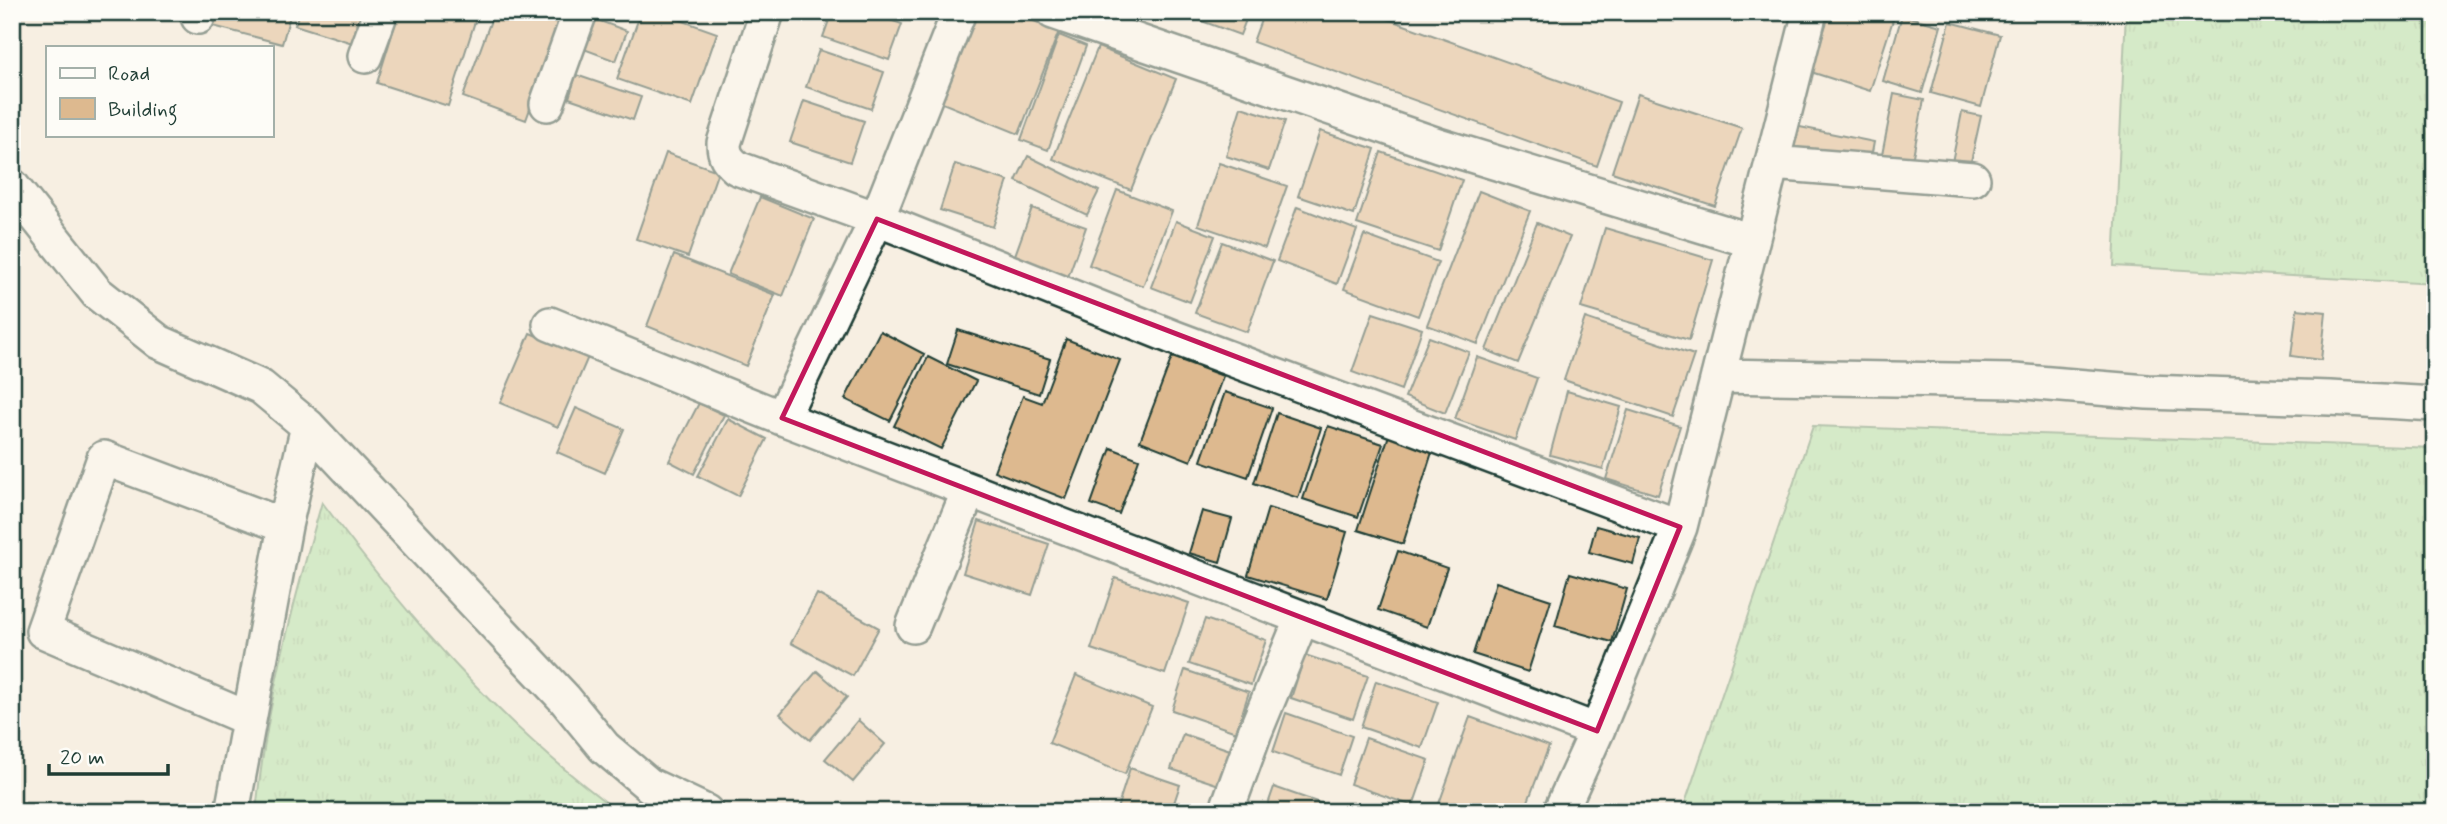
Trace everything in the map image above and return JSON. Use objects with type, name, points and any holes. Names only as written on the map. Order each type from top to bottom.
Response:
[{"type":"street","points":[[365,56],[381,12]]},
{"type":"street","points":[[547,104],[580,12]]},
{"type":"street","points":[[767,12],[724,144],[728,161],[737,168],[877,219],[1175,338],[1680,527]]},
{"type":"street","points":[[782,418],[877,219],[959,12]]},
{"type":"street","points":[[1560,812],[1597,731],[1680,527],[1810,12]]},
{"type":"street","points":[[1066,14],[1438,145],[1752,241]]},
{"type":"street","points":[[1772,163],[1973,179]]},
{"type":"street","points":[[12,186],[97,293],[159,341],[261,387],[308,426],[564,698],[604,747],[649,785],[706,812]]},
{"type":"street","points":[[550,324],[782,418],[1597,731]]},
{"type":"street","points":[[1718,376],[2014,381],[2147,392],[2435,404]]},
{"type":"street","points":[[232,812],[285,526],[308,426]]},
{"type":"street","points":[[249,719],[43,632],[104,457],[285,526]]},
{"type":"street","points":[[913,626],[969,490]]},
{"type":"street","points":[[1226,812],[1255,732],[1302,618]]},
{"type":"highlighted area","points":[[877,219],[1680,527],[1597,731],[782,418]]},
{"type":"green space","points":[[2126,12],[2435,12],[2435,284],[2114,266]]},
{"type":"green space","points":[[1813,426],[2435,448],[2435,812],[1682,812]]},
{"type":"green space","points":[[322,502],[388,587],[496,707],[576,779],[619,812],[256,812],[266,733],[282,655]]},
{"type":"building","points":[[217,12],[291,12],[282,44],[213,26]]},
{"type":"building","points":[[299,12],[372,12],[362,46],[295,25]]},
{"type":"building","points":[[399,12],[478,12],[448,106],[377,83]]},
{"type":"building","points":[[494,12],[537,12],[561,21],[526,120],[463,97]]},
{"type":"building","points":[[641,12],[658,12],[717,33],[692,105],[617,79]]},
{"type":"building","points":[[832,12],[866,12],[902,24],[889,60],[823,37]]},
{"type":"building","points":[[964,12],[1011,12],[1059,31],[1019,134],[930,98]]},
{"type":"building","points":[[1177,12],[1249,12],[1240,35]]},
{"type":"building","points":[[1264,12],[1368,12],[1619,102],[1597,166],[1253,42]]},
{"type":"building","points":[[1830,12],[1868,12],[1893,20],[1870,91],[1811,72]]},
{"type":"building","points":[[1902,15],[1941,26],[1922,93],[1883,81]]},
{"type":"building","points":[[592,18],[627,31],[616,61],[581,48]]},
{"type":"building","points":[[1950,22],[2000,35],[1981,107],[1931,93]]},
{"type":"building","points":[[1059,35],[1086,46],[1048,150],[1021,140]]},
{"type":"building","points":[[1098,47],[1176,79],[1131,190],[1053,159]]},
{"type":"building","points":[[819,50],[884,72],[871,109],[806,87]]},
{"type":"building","points":[[576,75],[641,97],[633,120],[569,98]]},
{"type":"building","points":[[1638,94],[1742,128],[1715,206],[1612,172]]},
{"type":"building","points":[[1894,94],[1924,100],[1910,171],[1880,165]]},
{"type":"building","points":[[804,101],[864,121],[850,162],[790,142]]},
{"type":"building","points":[[1241,107],[1285,121],[1269,170],[1226,156]]},
{"type":"building","points":[[1962,112],[1981,116],[1970,166],[1952,162]]},
{"type":"building","points":[[1795,126],[1874,142],[1869,169],[1790,153]]},
{"type":"building","points":[[1320,131],[1375,149],[1354,215],[1298,196]]},
{"type":"building","points":[[1381,152],[1462,180],[1438,251],[1357,224]]},
{"type":"building","points":[[666,153],[718,171],[688,257],[636,239]]},
{"type":"building","points":[[1028,156],[1099,191],[1087,215],[1016,181]]},
{"type":"building","points":[[1219,163],[1287,186],[1265,248],[1198,225]]},
{"type":"building","points":[[955,164],[1008,181],[993,227],[940,210]]},
{"type":"building","points":[[1117,190],[1172,211],[1143,286],[1089,265]]},
{"type":"building","points":[[1479,191],[1530,211],[1478,344],[1427,325]]},
{"type":"building","points":[[760,197],[814,219],[783,296],[728,274]]},
{"type":"building","points":[[1297,207],[1357,230],[1337,284],[1277,261]]},
{"type":"building","points":[[1032,208],[1086,227],[1068,277],[1014,258]]},
{"type":"building","points":[[1176,221],[1215,236],[1190,302],[1151,287]]},
{"type":"building","points":[[1537,223],[1570,237],[1518,363],[1486,350]]},
{"type":"building","points":[[1605,228],[1713,260],[1689,340],[1581,308]]},
{"type":"building","points":[[1364,235],[1438,262],[1418,316],[1344,289]]},
{"type":"building","points":[[1222,242],[1273,261],[1247,332],[1195,313]]},
{"type":"building","points":[[674,255],[775,295],[746,366],[647,326]]},
{"type":"building","points":[[2297,309],[2326,312],[2321,360],[2291,356]]},
{"type":"building","points":[[1373,313],[1422,329],[1401,390],[1352,372]]},
{"type":"building","points":[[1585,318],[1694,355],[1673,417],[1564,380]]},
{"type":"building","points":[[958,330],[1050,359],[1039,394],[947,364]]},
{"type":"building","points":[[880,331],[924,354],[890,421],[845,399]]},
{"type":"building","points":[[530,333],[588,357],[558,427],[500,403]]},
{"type":"building","points":[[1429,337],[1469,352],[1445,413],[1405,397]]},
{"type":"building","points":[[1066,339],[1120,360],[1066,499],[994,471],[1023,396],[1042,403]]},
{"type":"building","points":[[928,357],[976,381],[941,449],[894,426]]},
{"type":"building","points":[[1172,357],[1223,376],[1191,461],[1140,441]]},
{"type":"building","points":[[1477,357],[1537,378],[1515,440],[1455,419]]},
{"type":"building","points":[[1567,391],[1621,407],[1603,469],[1550,455]]},
{"type":"building","points":[[1225,392],[1272,408],[1248,477],[1201,461]]},
{"type":"building","points":[[699,403],[724,415],[694,474],[669,461]]},
{"type":"building","points":[[576,408],[624,429],[605,473],[557,452]]},
{"type":"building","points":[[1628,410],[1680,426],[1658,495],[1606,479]]},
{"type":"building","points":[[1277,413],[1321,428],[1298,498],[1254,483]]},
{"type":"building","points":[[728,419],[767,439],[738,496],[698,476]]},
{"type":"building","points":[[1328,426],[1383,444],[1358,517],[1303,499]]},
{"type":"building","points":[[1389,435],[1433,449],[1403,544],[1358,530]]},
{"type":"building","points":[[1111,448],[1139,459],[1119,514],[1091,504]]},
{"type":"building","points":[[1268,508],[1347,532],[1327,599],[1248,575]]},
{"type":"building","points":[[1202,511],[1232,519],[1220,562],[1189,553]]},
{"type":"building","points":[[979,521],[1049,544],[1032,595],[963,573]]},
{"type":"building","points":[[1596,526],[1640,538],[1633,564],[1589,552]]},
{"type":"building","points":[[1398,551],[1447,568],[1427,627],[1378,610]]},
{"type":"building","points":[[1570,573],[1627,589],[1612,642],[1555,626]]},
{"type":"building","points":[[1115,578],[1189,603],[1165,674],[1091,649]]},
{"type":"building","points":[[1496,582],[1551,600],[1528,672],[1473,654]]},
{"type":"building","points":[[817,594],[879,628],[853,676],[791,643]]},
{"type":"building","points":[[1205,619],[1266,640],[1251,685],[1189,664]]},
{"type":"building","points":[[1305,655],[1368,676],[1353,719],[1291,698]]},
{"type":"building","points":[[1185,670],[1249,692],[1236,732],[1172,710]]},
{"type":"building","points":[[817,671],[847,697],[810,740],[780,714]]},
{"type":"building","points":[[1076,675],[1152,707],[1125,774],[1049,743]]},
{"type":"building","points":[[1376,681],[1438,702],[1422,748],[1361,727]]},
{"type":"building","points":[[1286,713],[1352,736],[1339,775],[1273,752]]},
{"type":"building","points":[[1470,717],[1549,746],[1524,812],[1436,812]]},
{"type":"building","points":[[858,720],[885,744],[853,782],[825,759]]},
{"type":"building","points":[[1183,734],[1230,750],[1219,785],[1171,769]]},
{"type":"building","points":[[1366,738],[1429,760],[1413,806],[1350,784]]},
{"type":"building","points":[[1130,768],[1180,785],[1171,812],[1116,812]]},
{"type":"building","points":[[1274,787],[1340,810],[1266,810]]}]
